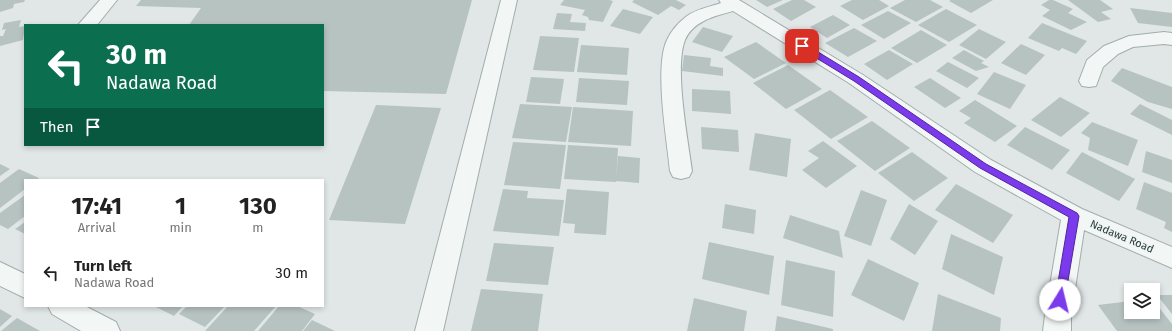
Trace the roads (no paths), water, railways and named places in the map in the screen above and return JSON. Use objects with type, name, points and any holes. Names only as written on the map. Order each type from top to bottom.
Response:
[{"type":"street","points":[[88,24],[109,0]]},
{"type":"street","points":[[429,331],[509,0]]},
{"type":"street","points":[[681,171],[672,95],[672,56],[676,40],[693,20],[705,12],[731,2]]},
{"type":"street","name":"Nadawa Road","points":[[731,2],[856,79],[983,166],[1074,216],[1172,258]]},
{"type":"street","points":[[1089,81],[1094,64],[1111,50],[1128,42],[1172,38]]},
{"type":"street","points":[[1058,331],[1058,315],[1074,216]]},
{"type":"street","points":[[0,273],[24,286]]},
{"type":"street","points":[[62,307],[106,331]]}]
